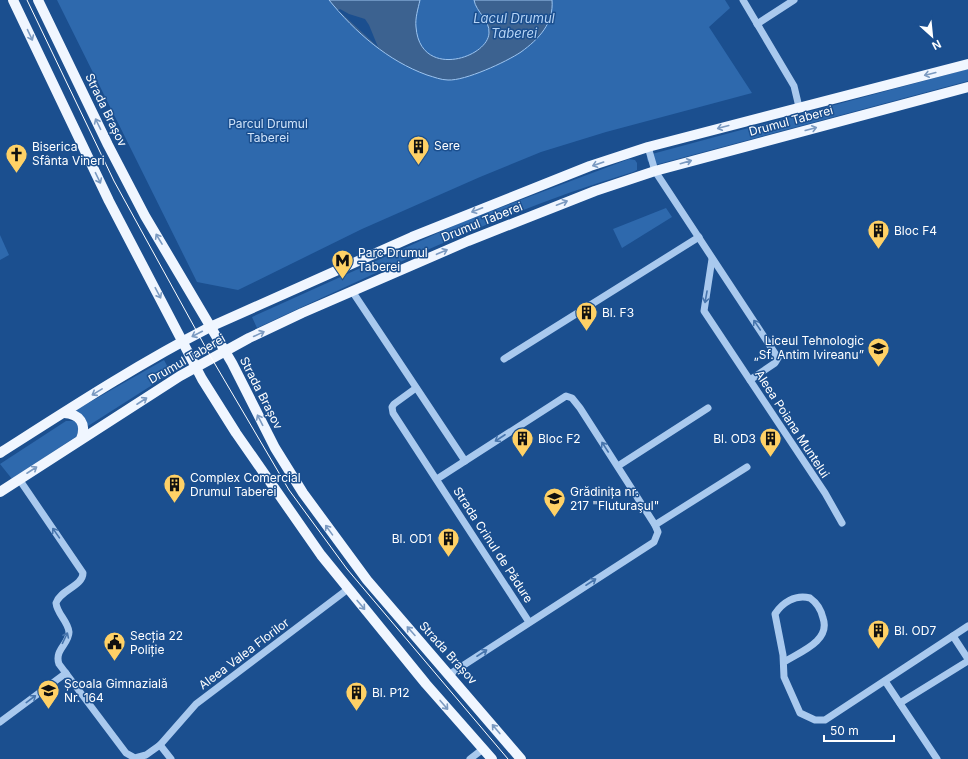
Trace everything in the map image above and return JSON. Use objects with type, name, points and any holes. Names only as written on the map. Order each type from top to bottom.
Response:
[{"type":"main road","points":[[13,0],[105,194],[196,367],[236,433],[321,555],[492,759]]},
{"type":"main road","name":"Strada Brașov","points":[[38,0],[108,145],[145,216],[210,327],[272,442],[302,493],[367,580],[450,674],[521,759]]},
{"type":"main road","name":"Drumul Taberei","points":[[0,454],[64,412],[183,341],[210,327],[471,212],[590,166],[648,147],[968,64]]},
{"type":"main road","name":"Drumul Taberei","points":[[0,492],[196,367],[255,335],[352,291],[526,217],[655,171],[968,87]]},
{"type":"main road","points":[[64,412],[74,414],[81,420],[84,429],[81,439]]},
{"type":"street","points":[[743,0],[794,86],[799,107]]},
{"type":"street","points":[[757,24],[794,0]]},
{"type":"street","points":[[648,147],[655,171],[778,358],[775,363],[750,380]]},
{"type":"street","points":[[504,359],[699,237]]},
{"type":"street","name":"Aleea Poiana Muntelui","points":[[712,259],[704,311],[825,493],[842,523]]},
{"type":"street","points":[[352,291],[465,461]]},
{"type":"street","name":"Strada Crinul de Pădure","points":[[416,388],[394,404],[392,407],[393,412],[438,479],[529,622]]},
{"type":"street","points":[[438,479],[566,396],[572,398],[618,466],[655,525],[747,467]]},
{"type":"street","points":[[618,466],[708,408]]},
{"type":"street","points":[[0,722],[66,673],[59,664],[58,656],[68,637],[69,631],[56,603],[58,598],[82,579],[83,573],[19,479]]},
{"type":"street","name":"Strada Crinul de Pădure","points":[[450,674],[654,542],[658,532],[655,525]]},
{"type":"street","name":"Aleea Valea Florilor","points":[[66,673],[126,753],[131,757],[141,757],[160,745],[196,704],[348,589]]},
{"type":"street","points":[[784,662],[818,641],[826,628],[821,610],[810,598],[796,597],[780,606],[774,614],[784,662],[784,677],[800,713],[815,720],[828,718],[968,626]]},
{"type":"street","points":[[900,703],[968,660],[953,636]]},
{"type":"street","points":[[884,681],[937,759]]},
{"type":"street","points":[[160,745],[171,759]]},
{"type":"street","points":[[470,759],[483,749]]},
{"type":"green space","name":"Parcul Drumul Taberei","points":[[57,0],[725,0],[730,8],[709,27],[752,93],[606,132],[541,152],[362,229],[238,290],[197,282]]},
{"type":"green space","points":[[968,69],[968,81],[652,166],[647,160],[647,157],[652,154]]},
{"type":"green space","points":[[629,159],[635,160],[637,163],[637,170],[489,223],[257,328],[252,317],[460,223]]},
{"type":"green space","points":[[666,208],[672,217],[622,248],[613,229]]},
{"type":"green space","points":[[0,235],[9,255],[0,260]]},
{"type":"green space","points":[[164,360],[171,373],[88,426],[85,418],[76,410]]},
{"type":"green space","points":[[66,421],[76,421],[79,425],[77,436],[12,479],[0,464]]},
{"type":"water","name":"Lacul Drumul Taberei","points":[[329,0],[420,0],[416,27],[420,44],[429,54],[441,59],[454,59],[467,56],[478,50],[486,42],[489,28],[474,0],[552,0],[552,8],[551,16],[544,30],[534,42],[521,52],[496,66],[475,74],[455,79],[443,80],[413,69],[386,54],[361,34]]},
{"type":"pier","points":[[340,9],[349,14],[365,19],[378,47],[338,10]]},
{"type":"tram line","points":[[27,0],[114,181],[212,359],[289,490],[347,569],[508,759]]},
{"type":"place","name":"Sere","points":[[419,166]]},
{"type":"place","name":"Biserica Sfânta Vineri","points":[[17,174]]},
{"type":"place","name":"Bloc F4","points":[[878,250]]},
{"type":"place","name":"Parc Drumul Taberei","points":[[343,280]]},
{"type":"place","name":"Bl. F3","points":[[586,332]]},
{"type":"place","name":"Liceul Tehnologic „Sf. Antim Ivireanu”","points":[[879,368]]},
{"type":"place","name":"Bloc F2","points":[[523,458]]},
{"type":"place","name":"Bl. OD3","points":[[771,458]]},
{"type":"place","name":"Complex Comercial Drumul Taberei","points":[[175,504]]},
{"type":"place","name":"Grădinița nr. 217 \"Fluturaşul\"","points":[[554,518]]},
{"type":"place","name":"Bl. OD1","points":[[448,558]]},
{"type":"place","name":"Bl. OD7","points":[[879,650]]},
{"type":"place","name":"Secția 22 Poliție","points":[[115,662]]},
{"type":"place","name":"Școala Gimnazială Nr. 164","points":[[49,710]]},
{"type":"place","name":"Bl. P12","points":[[357,712]]}]
